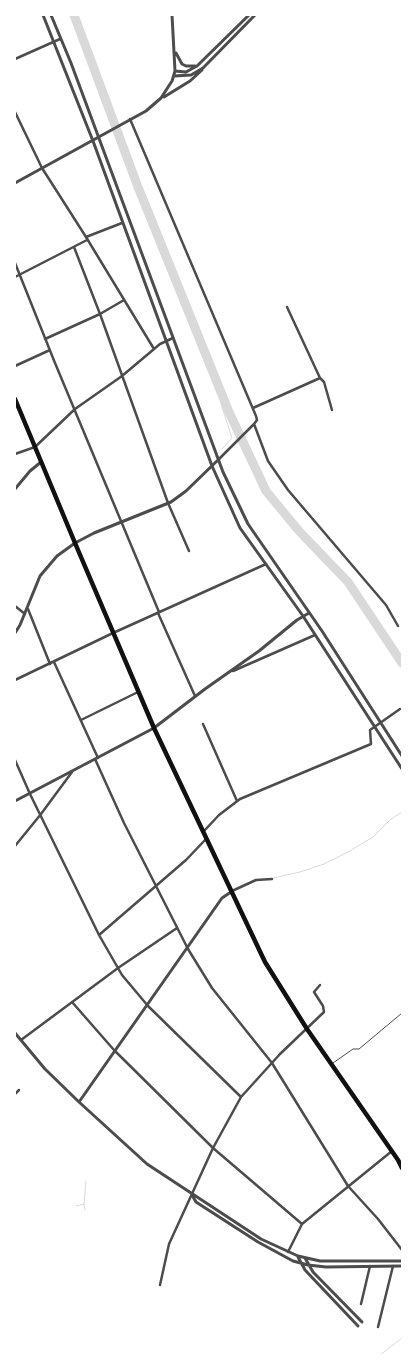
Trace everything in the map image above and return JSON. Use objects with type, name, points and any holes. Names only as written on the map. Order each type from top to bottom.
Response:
[{"type":"main road","points":[[15,398],[138,692],[264,962],[307,1028],[400,1161],[402,1168]]},
{"type":"street","points":[[43,15],[92,141],[212,466],[240,528],[303,616],[402,769]]},
{"type":"street","points":[[51,15],[99,137],[219,459],[248,524],[309,613],[402,756]]},
{"type":"street","points":[[15,183],[130,119],[155,104],[161,98],[175,71],[172,15]]},
{"type":"street","points":[[175,71],[190,71],[198,66],[249,15]]},
{"type":"street","points":[[161,98],[190,81],[255,15]]},
{"type":"street","points":[[15,59],[60,39]]},
{"type":"street","points":[[175,49],[182,64],[193,67],[198,66]]},
{"type":"street","points":[[174,76],[191,76],[204,68]]},
{"type":"street","points":[[15,112],[42,168],[154,349]]},
{"type":"street","points":[[15,633],[25,614],[35,587],[48,565],[56,556],[75,543],[120,522],[168,503],[186,491],[257,420],[130,119]]},
{"type":"street","points":[[15,124],[19,122]]},
{"type":"street","points":[[15,277],[74,247],[87,238],[122,223]]},
{"type":"street","points":[[74,247],[168,503],[189,551]]},
{"type":"street","points":[[15,262],[120,522],[195,696]]},
{"type":"street","points":[[45,340],[100,314],[124,300]]},
{"type":"street","points":[[287,307],[320,378],[324,382],[332,410]]},
{"type":"street","points":[[15,454],[35,447],[75,409],[122,376],[154,349],[173,338]]},
{"type":"street","points":[[15,366],[50,350]]},
{"type":"street","points":[[252,408],[320,378]]},
{"type":"street","points":[[254,424],[268,461],[288,490],[375,591],[386,605],[398,626]]},
{"type":"street","points":[[15,489],[30,471],[41,462]]},
{"type":"street","points":[[15,680],[113,632],[266,564]]},
{"type":"street","points":[[15,606],[25,614]]},
{"type":"street","points":[[27,607],[50,664]]},
{"type":"street","points":[[15,801],[154,728],[309,613]]},
{"type":"street","points":[[233,671],[315,634]]},
{"type":"street","points":[[54,662],[81,720],[96,759],[188,949],[212,988],[272,1063],[348,1186],[378,1219],[402,1250]]},
{"type":"street","points":[[81,720],[138,692]]},
{"type":"street","points":[[203,832],[219,814],[237,801],[371,744],[369,731],[400,709]]},
{"type":"street","points":[[204,724],[237,801]]},
{"type":"street","points":[[15,760],[99,934],[122,976],[148,1006],[241,1098]]},
{"type":"street","points":[[15,846],[72,772]]},
{"type":"street","points":[[99,934],[156,886],[206,839]]},
{"type":"street","points":[[79,1102],[222,898],[230,892],[256,880],[272,878]]},
{"type":"street","points":[[21,1040],[118,968],[177,928]]},
{"type":"street","points":[[160,1285],[169,1244],[213,1148],[241,1098],[272,1063],[324,1012],[323,1006],[314,992],[320,985]]},
{"type":"street","points":[[72,1002],[114,1050],[213,1148],[302,1224]]},
{"type":"street","points":[[15,1033],[45,1069],[147,1164],[261,1239],[298,1256],[326,1262],[402,1261]]},
{"type":"street","points":[[15,1094],[19,1090]]},
{"type":"street","points":[[288,1252],[302,1224],[392,1151]]},
{"type":"street","points":[[192,1194],[196,1202],[258,1242],[293,1260],[308,1265],[320,1266],[402,1266]]},
{"type":"street","points":[[298,1256],[305,1270]]},
{"type":"street","points":[[305,1258],[315,1273],[362,1322]]},
{"type":"street","points":[[293,1260],[305,1270],[358,1326]]},
{"type":"street","points":[[315,1273],[316,1269],[320,1266]]},
{"type":"street","points":[[360,1304],[370,1266]]},
{"type":"street","points":[[378,1328],[393,1266]]},
{"type":"lane","points":[[332,1064],[353,1048],[359,1049],[402,1013]]},
{"type":"waterway","points":[[74,15],[138,187],[229,412],[266,491],[299,531],[348,582],[402,663]]},
{"type":"waterway","points":[[222,449],[232,438],[221,404],[224,397]]},
{"type":"waterway","points":[[273,878],[324,864],[348,852],[373,837],[391,819],[402,812]]},
{"type":"waterway","points":[[85,1210],[86,1181]]},
{"type":"waterway","points":[[76,1206],[84,1204]]},
{"type":"waterway","points":[[380,1355],[402,1338]]}]
